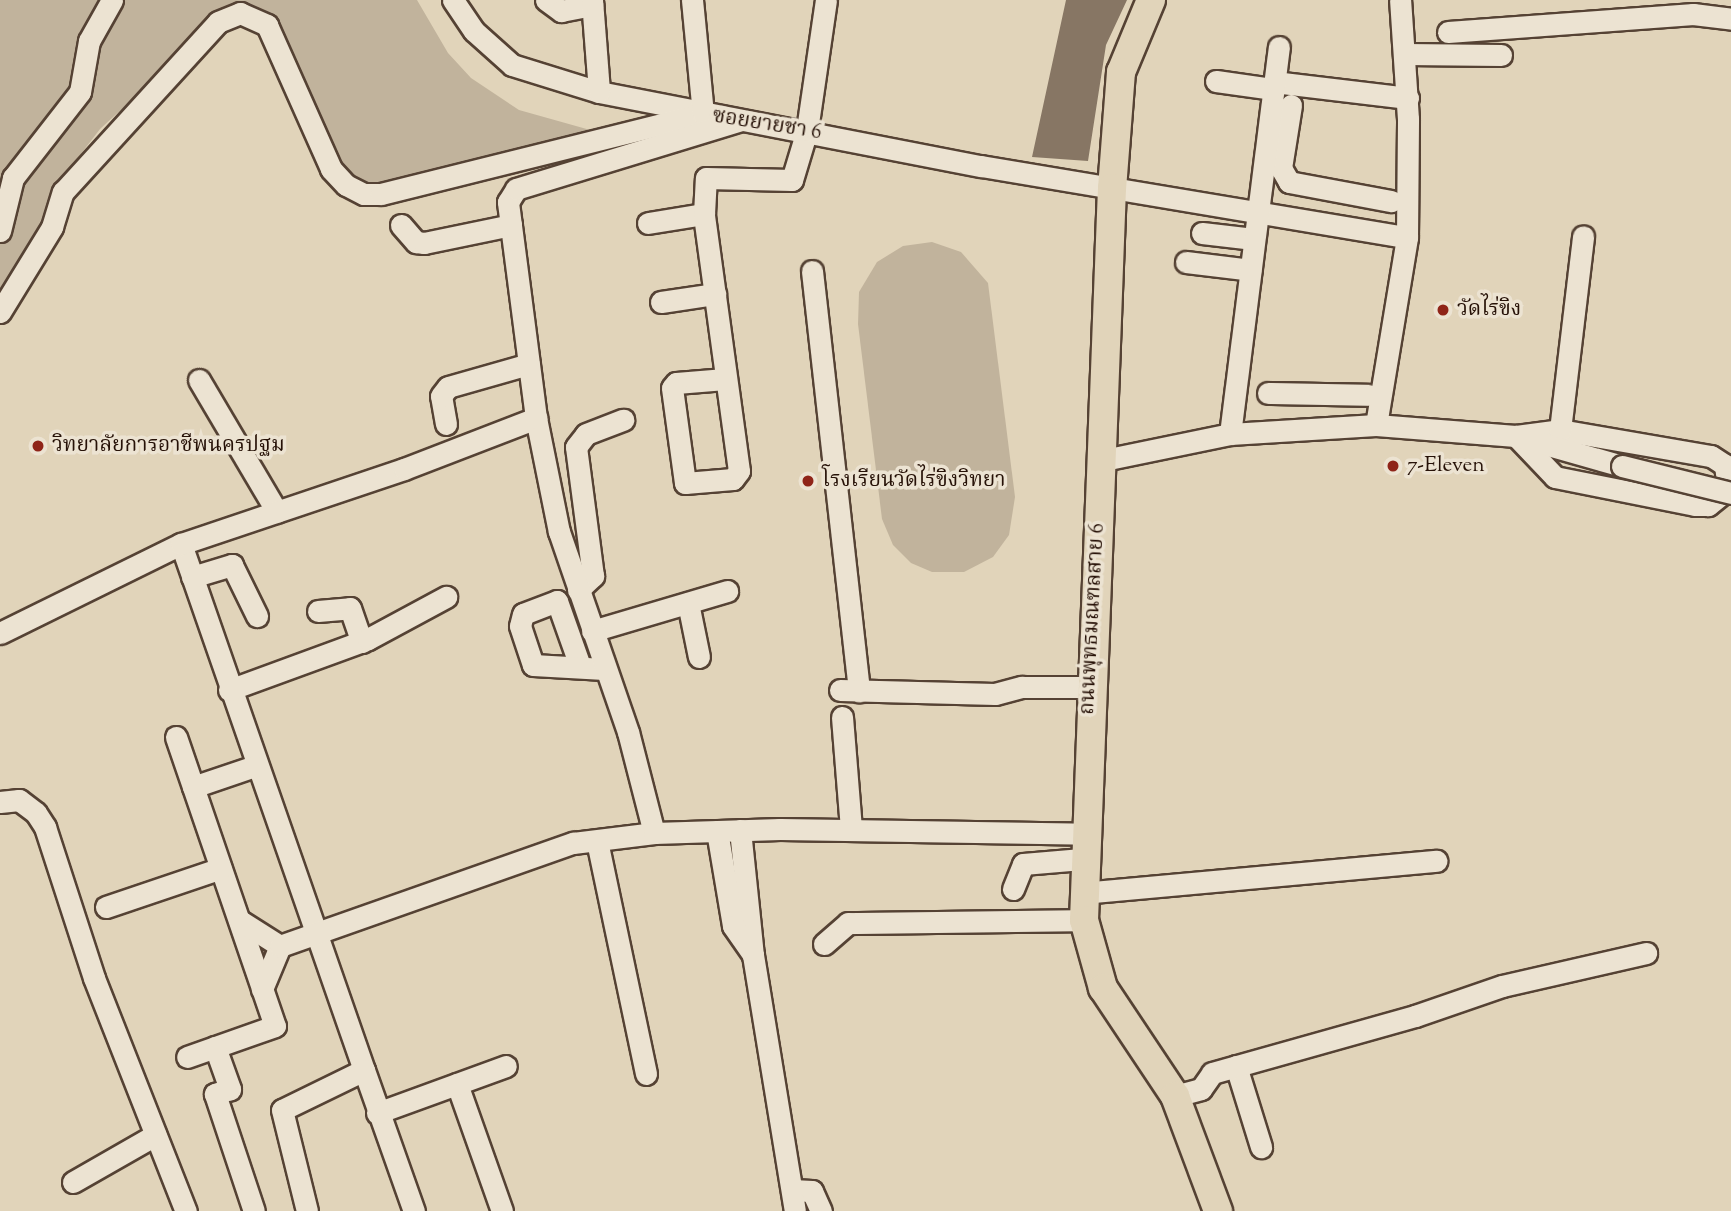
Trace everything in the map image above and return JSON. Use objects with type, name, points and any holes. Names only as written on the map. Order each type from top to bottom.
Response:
[{"type":"main road","name":"ถนนพุทธมณฑลสาย 6","points":[[1151,0],[1121,72],[1112,188],[1083,847],[1083,907],[1103,988],[1175,1096],[1218,1211]]},
{"type":"street","points":[[0,231],[13,178],[79,92],[89,41],[113,0]]},
{"type":"street","name":"ซอยยายชา 6","points":[[453,0],[474,31],[512,65],[599,92],[703,114],[807,130],[1112,188],[1407,237]]},
{"type":"street","points":[[546,0],[561,11],[592,3],[599,92]]},
{"type":"street","points":[[0,312],[52,227],[63,192],[195,43],[238,6],[267,25],[331,169],[364,194],[703,114],[692,0]]},
{"type":"street","points":[[725,379],[676,383],[672,388],[685,483],[738,476],[704,214],[706,178],[792,180],[807,130],[826,0]]},
{"type":"street","points":[[1376,425],[1407,237],[1408,98],[1399,0]]},
{"type":"street","points":[[1448,32],[1693,14],[1731,19]]},
{"type":"street","points":[[1230,434],[1279,47]]},
{"type":"street","points":[[1405,54],[1501,55]]},
{"type":"street","points":[[1216,81],[1408,98]]},
{"type":"street","points":[[1291,106],[1281,168],[1289,183],[1385,200],[1374,231]]},
{"type":"street","points":[[654,833],[628,732],[604,669],[559,532],[536,418],[508,202],[516,189],[744,119]]},
{"type":"street","points":[[648,223],[704,214]]},
{"type":"street","points":[[401,225],[412,239],[424,243],[511,225]]},
{"type":"street","points":[[1202,233],[1254,239]]},
{"type":"street","points":[[1560,430],[1583,236]]},
{"type":"street","points":[[1186,262],[1251,270]]},
{"type":"street","points":[[811,271],[849,690],[995,694],[1022,687],[1090,687]]},
{"type":"street","points":[[661,302],[715,295]]},
{"type":"street","points":[[446,424],[441,396],[448,387],[528,364]]},
{"type":"street","points":[[199,380],[277,512]]},
{"type":"street","points":[[1268,393],[1297,383],[1368,395]]},
{"type":"street","points":[[0,633],[181,544],[536,418]]},
{"type":"street","points":[[578,590],[593,576],[576,447],[586,434],[623,420]]},
{"type":"street","points":[[1099,461],[1230,434],[1376,425],[1516,436],[1731,493]]},
{"type":"street","points":[[1560,430],[1711,456],[1725,466],[1728,489],[1708,505],[1695,505],[1555,477],[1516,436],[1560,430]]},
{"type":"street","points":[[181,544],[314,935],[414,1211]]},
{"type":"street","points":[[192,577],[232,565],[257,616]]},
{"type":"street","points":[[592,631],[727,591]]},
{"type":"street","points":[[229,690],[362,642],[419,616],[446,597]]},
{"type":"street","points":[[688,603],[699,657]]},
{"type":"street","points":[[318,611],[350,608],[362,642]]},
{"type":"street","points":[[580,666],[604,669]]},
{"type":"street","points":[[842,717],[850,830]]},
{"type":"street","points":[[176,737],[275,1026],[187,1058]]},
{"type":"street","points":[[193,787],[255,766]]},
{"type":"street","points":[[0,802],[19,800],[36,813],[45,827],[94,978],[186,1211]]},
{"type":"street","points":[[740,830],[752,954],[794,1201],[812,1191],[821,1211]]},
{"type":"street","points":[[262,989],[280,946],[547,850],[597,841],[654,833],[850,830],[1083,847]]},
{"type":"street","points":[[717,831],[733,926],[752,954]]},
{"type":"street","points":[[597,841],[646,1074]]},
{"type":"street","points":[[1013,889],[1023,864],[1083,847]]},
{"type":"street","points":[[824,944],[848,923],[1083,907],[1437,862]]},
{"type":"street","points":[[106,907],[221,868]]},
{"type":"street","points":[[239,920],[280,946]]},
{"type":"street","points":[[1175,1096],[1201,1089],[1212,1073],[1502,986],[1646,953]]},
{"type":"street","points":[[215,1047],[230,1089],[215,1094],[254,1211]]},
{"type":"street","points":[[377,1113],[506,1066]]},
{"type":"street","points":[[1236,1066],[1261,1147]]},
{"type":"street","points":[[307,1211],[282,1111],[364,1070]]},
{"type":"street","points":[[457,1084],[502,1211]]},
{"type":"street","points":[[72,1182],[155,1135]]},
{"type":"shaded area","points":[[0,0],[417,0],[448,53],[471,78],[519,110],[608,135],[419,184],[347,185],[267,24],[218,21],[100,129],[70,168],[34,239],[0,289]]},
{"type":"shaded area","points":[[932,242],[961,252],[988,283],[1015,497],[1009,535],[993,557],[964,572],[932,572],[911,563],[893,545],[882,519],[858,324],[859,292],[877,262],[903,246]]},
{"type":"building","points":[[1066,0],[1127,0],[1106,45],[1088,161],[1032,157]]},
{"type":"place","name":"วัดไร่ขิง","points":[[1443,310]]},
{"type":"place","name":"วิทยาลัยการอาชีพนครปฐม","points":[[38,446]]},
{"type":"place","name":"7-Eleven","points":[[1393,466]]},
{"type":"place","name":"โรงเรียนวัดไร่ขิงวิทยา","points":[[808,481]]}]
